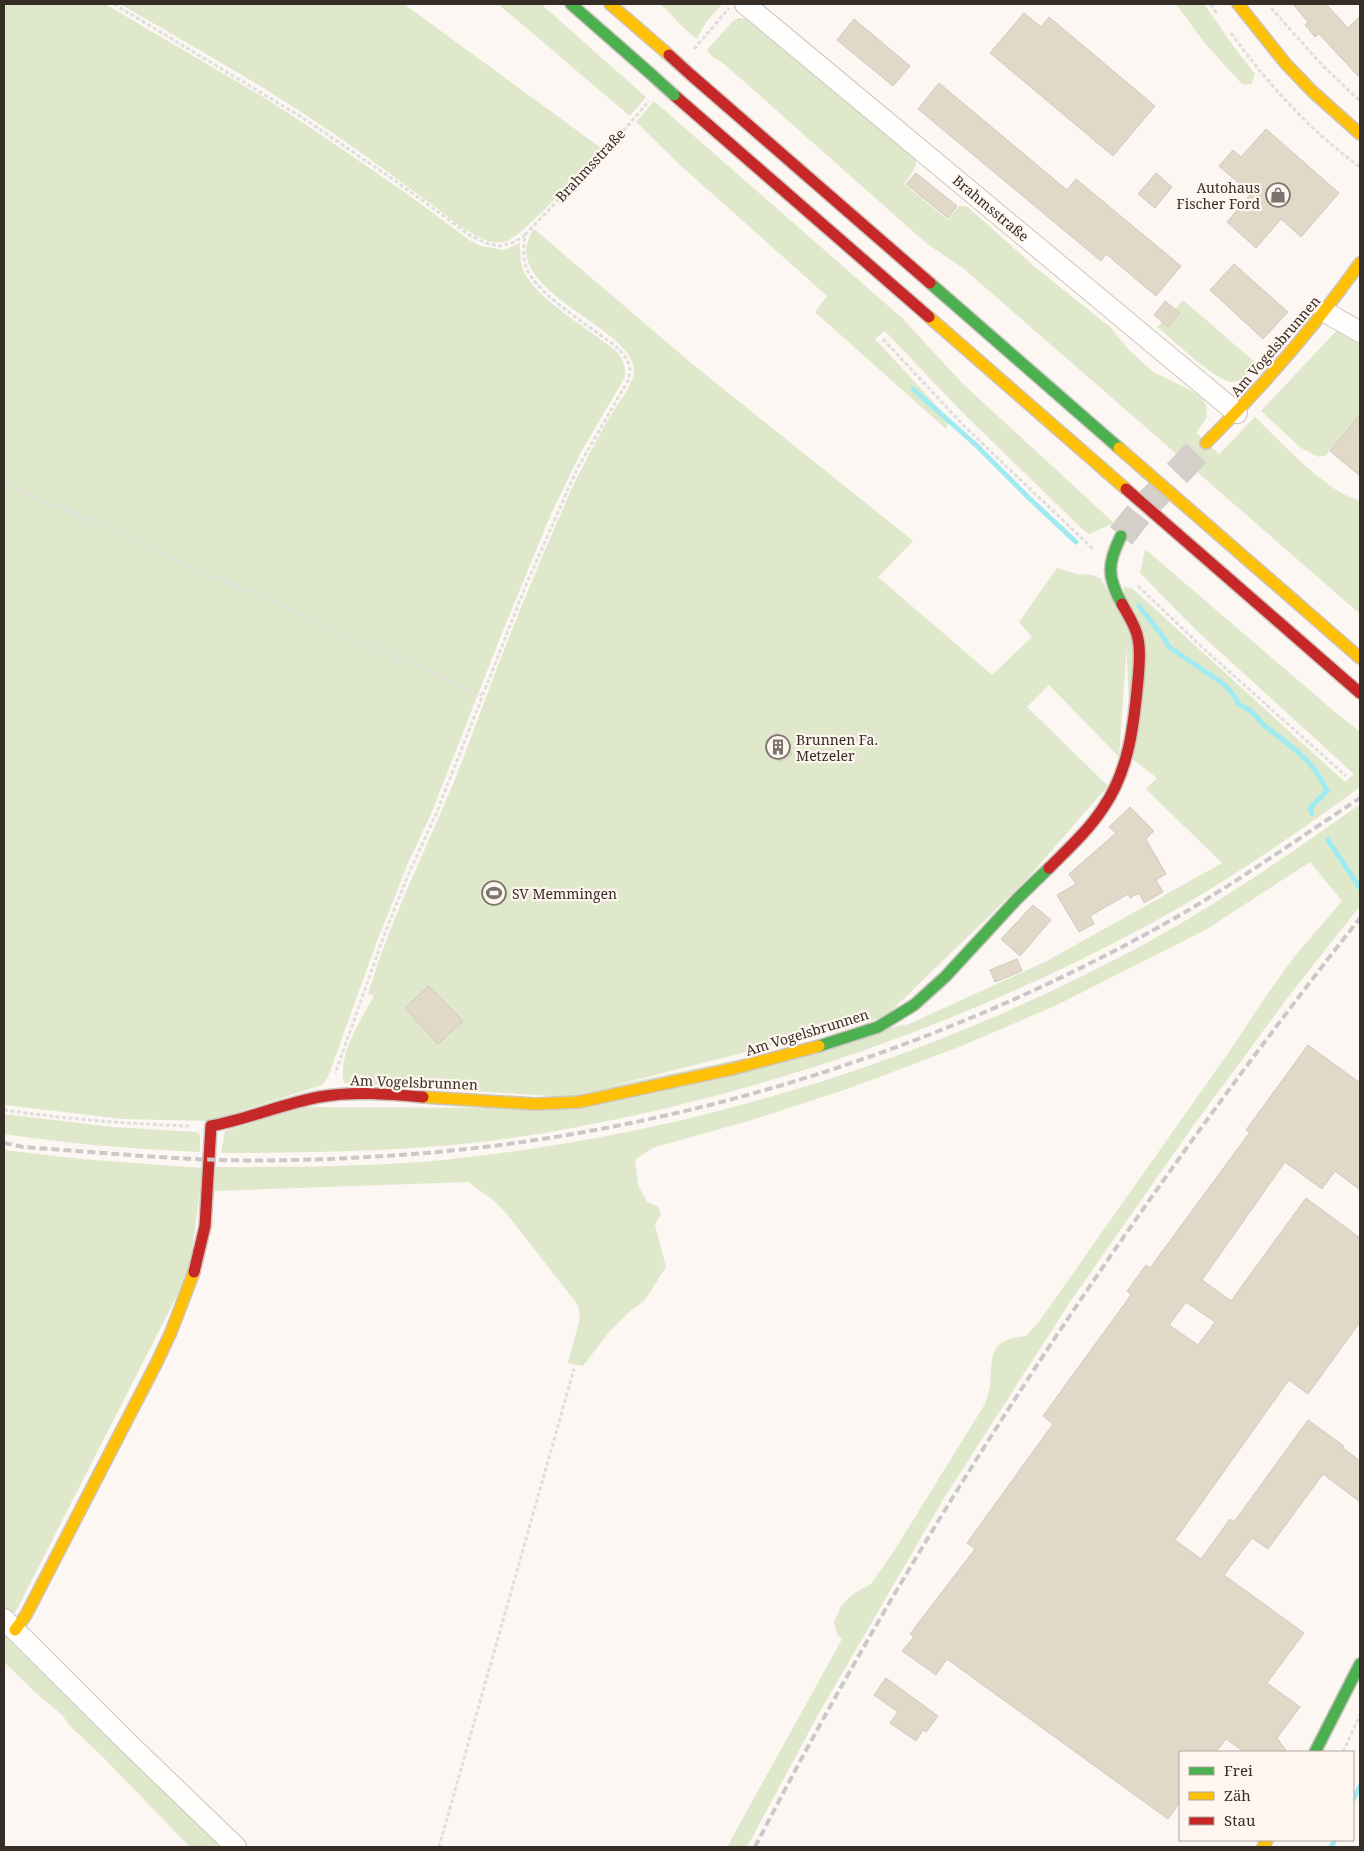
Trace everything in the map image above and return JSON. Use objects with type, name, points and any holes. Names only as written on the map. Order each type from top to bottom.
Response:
[{"type":"main road","points":[[571,4],[1360,693]]},
{"type":"main road","points":[[610,4],[1360,658]]},
{"type":"main road","points":[[1238,4],[1286,64],[1313,92],[1360,134]]},
{"type":"main road","name":"Am Vogelsbrunnen","points":[[1206,443],[1282,364],[1325,312],[1360,263]]},
{"type":"main road","name":"Am Vogelsbrunnen","points":[[211,1126],[313,1098],[334,1095],[372,1094],[544,1104],[574,1102],[704,1076],[785,1056],[862,1032],[899,1016],[922,998],[946,975],[1033,881],[1078,839],[1096,818],[1114,790],[1120,776],[1131,732],[1139,661],[1136,628],[1112,587],[1110,576],[1111,558],[1121,536]]},
{"type":"main road","points":[[9,1624],[26,1615],[142,1391],[184,1302],[195,1271],[205,1226],[211,1126]]},
{"type":"main road","points":[[1316,1751],[1360,1664]]},
{"type":"street","name":"Brahmsstraße","points":[[745,4],[1236,413]]},
{"type":"street","points":[[1325,312],[1360,332]]},
{"type":"street","points":[[9,1624],[124,1740],[236,1847]]},
{"type":"path","name":"Brahmsstraße","points":[[114,4],[303,118],[389,176],[470,236],[499,246],[515,242],[525,234],[624,130],[652,97]]},
{"type":"path","points":[[689,54],[732,4]]},
{"type":"path","points":[[1268,4],[1323,66],[1360,101]]},
{"type":"path","points":[[334,1095],[337,1066],[386,930],[436,814],[522,593],[581,461],[629,379],[630,369],[627,359],[619,349],[549,295],[532,277],[527,270],[524,253],[525,234]]},
{"type":"path","points":[[4,483],[482,695]]},
{"type":"path","points":[[4,1110],[57,1118],[115,1123],[211,1126]]},
{"type":"path","points":[[439,1847],[574,1369]]},
{"type":"path","points":[[1343,1751],[1360,1715]]},
{"type":"green space","points":[[4,4],[105,4],[260,95],[305,124],[406,193],[469,240],[481,246],[504,250],[520,243],[523,269],[535,287],[556,307],[617,352],[624,366],[625,377],[581,452],[551,514],[431,814],[408,863],[376,944],[328,1077],[322,1085],[210,1121],[123,1119],[4,1105]]},
{"type":"green space","points":[[120,4],[404,4],[601,148],[553,201],[524,229],[513,238],[504,242],[494,242],[463,228],[370,159],[293,107]]},
{"type":"green space","points":[[498,4],[541,4],[646,97],[630,116]]},
{"type":"green space","points":[[660,4],[719,4],[721,6],[706,22],[697,39]]},
{"type":"green space","points":[[1176,4],[1204,4],[1255,74],[1251,84],[1242,84],[1204,42]]},
{"type":"green space","points":[[744,18],[849,101],[916,158],[914,169],[904,184],[948,220],[959,206],[969,208],[1035,267],[1110,327],[1129,350],[1153,372],[1202,398],[1206,405],[1207,417],[1196,433],[1219,454],[1255,417],[1290,452],[1320,478],[1334,489],[1360,500],[1360,614],[964,269],[926,243],[723,63],[713,57],[707,50],[733,21]]},
{"type":"green space","points":[[654,101],[902,318],[963,384],[1114,523],[1089,534],[1081,528],[960,410],[885,331],[875,339],[949,419],[946,429],[815,312],[827,296],[680,165],[636,122]]},
{"type":"green space","points":[[534,229],[690,362],[913,541],[878,577],[992,675],[1032,637],[1019,622],[1057,568],[1077,574],[1093,575],[1101,579],[1128,627],[1119,757],[1049,685],[1027,707],[1108,786],[1025,881],[885,1017],[568,1097],[344,1083],[344,1061],[347,1050],[374,996],[368,994],[386,940],[453,784],[523,603],[572,488],[633,377],[632,360],[618,343],[550,291],[533,272],[526,252]]},
{"type":"green space","points":[[1183,300],[1256,363],[1249,373],[1236,382],[1225,380],[1194,359],[1157,327],[1162,322],[1168,327],[1180,314],[1175,309]]},
{"type":"green space","points":[[1337,330],[1360,342],[1360,427],[1354,422],[1326,455],[1319,457],[1301,448],[1261,411]]},
{"type":"green space","points":[[1145,549],[1360,732],[1360,787],[1250,864],[1192,900],[1133,933],[995,999],[925,1028],[780,1078],[631,1116],[515,1138],[389,1150],[221,1153],[225,1131],[305,1107],[505,1108],[909,1024],[1047,961],[1222,863],[1146,789],[1157,778],[1131,758],[1124,586],[1133,589],[1345,782],[1354,774],[1196,630],[1140,573]]},
{"type":"green space","points":[[1360,804],[1360,906],[1292,992],[1193,1126],[1070,1302],[944,1498],[819,1713],[747,1847],[727,1847],[842,1639],[837,1634],[834,1622],[841,1606],[853,1594],[871,1584],[894,1551],[985,1404],[990,1387],[995,1351],[1005,1341],[1026,1336],[1038,1323],[1294,957],[1342,901],[1310,862],[1207,929],[1057,1005],[964,1045],[853,1087],[752,1120],[652,1148],[635,1160],[638,1185],[647,1202],[658,1207],[661,1214],[655,1225],[666,1267],[645,1300],[628,1313],[609,1332],[583,1366],[568,1363],[580,1318],[578,1305],[506,1213],[493,1200],[468,1182],[214,1191],[216,1167],[386,1164],[443,1160],[531,1149],[618,1134],[704,1115],[789,1091],[873,1064],[956,1033],[1037,998],[1116,959],[1179,924],[1241,886]]},
{"type":"green space","points":[[4,1114],[113,1127],[197,1132],[200,1135],[200,1152],[102,1146],[4,1134]]},
{"type":"green space","points":[[4,1150],[81,1159],[203,1168],[189,1272],[15,1613],[9,1612],[4,1608]]},
{"type":"green space","points":[[4,1629],[226,1847],[190,1847],[101,1755],[69,1725],[63,1716],[4,1662]]},
{"type":"building","points":[[1293,4],[1326,4],[1348,28],[1360,16],[1360,78],[1319,34],[1315,37],[1305,25],[1308,22]]},
{"type":"building","points":[[1024,13],[1041,27],[1049,17],[1155,106],[1113,156],[990,53]]},
{"type":"building","points":[[854,19],[910,66],[893,86],[837,40]]},
{"type":"building","points":[[939,83],[1067,190],[1076,179],[1181,266],[1156,296],[1106,254],[1101,261],[918,109]]},
{"type":"building","points":[[1266,129],[1339,193],[1301,237],[1281,219],[1256,248],[1227,222],[1251,194],[1219,166],[1233,150],[1241,157]]},
{"type":"building","points":[[916,173],[957,206],[948,218],[906,184]]},
{"type":"building","points":[[1156,173],[1172,187],[1155,208],[1138,194]]},
{"type":"building","points":[[1234,264],[1288,312],[1263,339],[1210,290]]},
{"type":"building","points":[[1165,301],[1180,313],[1168,327],[1154,315]]},
{"type":"building","points":[[1360,415],[1360,476],[1330,451]]},
{"type":"building","name":"Brunnen Fa. Metzeler","points":[[777,732],[792,754],[780,762],[765,741]]},
{"type":"building","points":[[1130,807],[1154,831],[1146,839],[1166,874],[1156,880],[1163,892],[1144,903],[1139,893],[1130,898],[1128,894],[1090,916],[1094,924],[1079,932],[1057,895],[1076,884],[1069,874],[1116,833],[1109,827]]},
{"type":"building","points":[[1033,905],[1051,920],[1020,956],[1001,939]]},
{"type":"building","points":[[1017,959],[1022,971],[995,982],[990,970]]},
{"type":"building","points":[[429,986],[463,1021],[438,1044],[405,1008]]},
{"type":"building","points":[[1308,1045],[1360,1083],[1360,1190],[1335,1171],[1322,1189],[1285,1162],[1202,1280],[1231,1301],[1306,1198],[1360,1238],[1360,1322],[1308,1394],[1289,1380],[1175,1540],[1201,1559],[1230,1519],[1234,1522],[1308,1420],[1344,1446],[1343,1448],[1360,1461],[1360,1502],[1323,1474],[1268,1549],[1252,1538],[1224,1575],[1304,1633],[1267,1683],[1300,1707],[1277,1738],[1286,1751],[1243,1751],[1226,1739],[1217,1751],[1179,1751],[1179,1803],[1168,1819],[947,1659],[936,1675],[902,1651],[914,1637],[910,1634],[975,1549],[967,1543],[1053,1424],[1043,1416],[1131,1295],[1127,1291],[1146,1265],[1150,1268],[1250,1132],[1246,1130]],"holes":[[[1186,1302],[1215,1322],[1198,1345],[1169,1325]]]},
{"type":"building","points":[[886,1678],[938,1716],[926,1732],[923,1730],[916,1741],[890,1723],[898,1712],[874,1695]]},
{"type":"waterway","points":[[913,389],[976,445],[1076,542]]},
{"type":"waterway","points":[[1139,606],[1169,647],[1225,685],[1238,704],[1252,712],[1263,724],[1308,762],[1327,791],[1310,808],[1312,814]]},
{"type":"waterway","points":[[1328,840],[1360,888]]},
{"type":"waterway","points":[[1354,1798],[1360,1786]]},
{"type":"waterway","points":[[1331,1847],[1334,1841]]},
{"type":"tunnel","points":[[1121,536],[1139,513],[1206,443]]},
{"type":"railway","points":[[4,1143],[23,1147],[193,1159],[337,1159],[488,1146],[591,1131],[693,1109],[794,1082],[892,1049],[989,1010],[1083,967],[1199,904],[1360,798]]},
{"type":"railway","points":[[755,1847],[820,1725],[889,1604],[960,1485],[1035,1368],[1112,1253],[1193,1140],[1275,1028],[1360,918]]},
{"type":"traffic: fast","points":[[571,4],[652,75]]},
{"type":"traffic: fast","points":[[652,75],[674,95]]},
{"type":"traffic: fast","points":[[930,283],[1119,448]]},
{"type":"traffic: fast","points":[[1121,536],[1111,563],[1111,578],[1122,604]]},
{"type":"traffic: fast","points":[[819,1046],[878,1027],[914,1005],[945,977],[1017,899],[1049,868]]},
{"type":"traffic: fast","points":[[1316,1751],[1360,1664]]},
{"type":"traffic: slow","points":[[610,4],[669,55]]},
{"type":"traffic: slow","points":[[1238,4],[1286,64],[1313,92],[1360,134]]},
{"type":"traffic: slow","points":[[1206,443],[1287,356],[1360,263]]},
{"type":"traffic: slow","points":[[929,317],[1126,489]]},
{"type":"traffic: slow","points":[[1119,448],[1360,658]]},
{"type":"traffic: slow","points":[[423,1097],[536,1104],[579,1102],[732,1069],[819,1046]]},
{"type":"traffic: slow","points":[[15,1630],[26,1615],[157,1362],[171,1332],[194,1272]]},
{"type":"traffic: slow","points":[[1263,1847],[1266,1841]]},
{"type":"traffic: jam","points":[[669,55],[691,75]]},
{"type":"traffic: jam","points":[[691,75],[930,283]]},
{"type":"traffic: jam","points":[[674,95],[929,317]]},
{"type":"traffic: jam","points":[[1126,489],[1360,693]]},
{"type":"traffic: jam","points":[[1049,868],[1091,824],[1112,794],[1129,747],[1135,713],[1140,654],[1137,634],[1122,604]]},
{"type":"traffic: jam","points":[[194,1272],[205,1226],[211,1126],[305,1100],[332,1095],[371,1094],[423,1097]]},
{"type":"place","name":"Autohaus Fischer Ford","points":[[1278,195]]},
{"type":"place","name":"Brunnen Fa. Metzeler","points":[[778,747]]},
{"type":"place","name":"SV Memmingen","points":[[494,893]]}]
